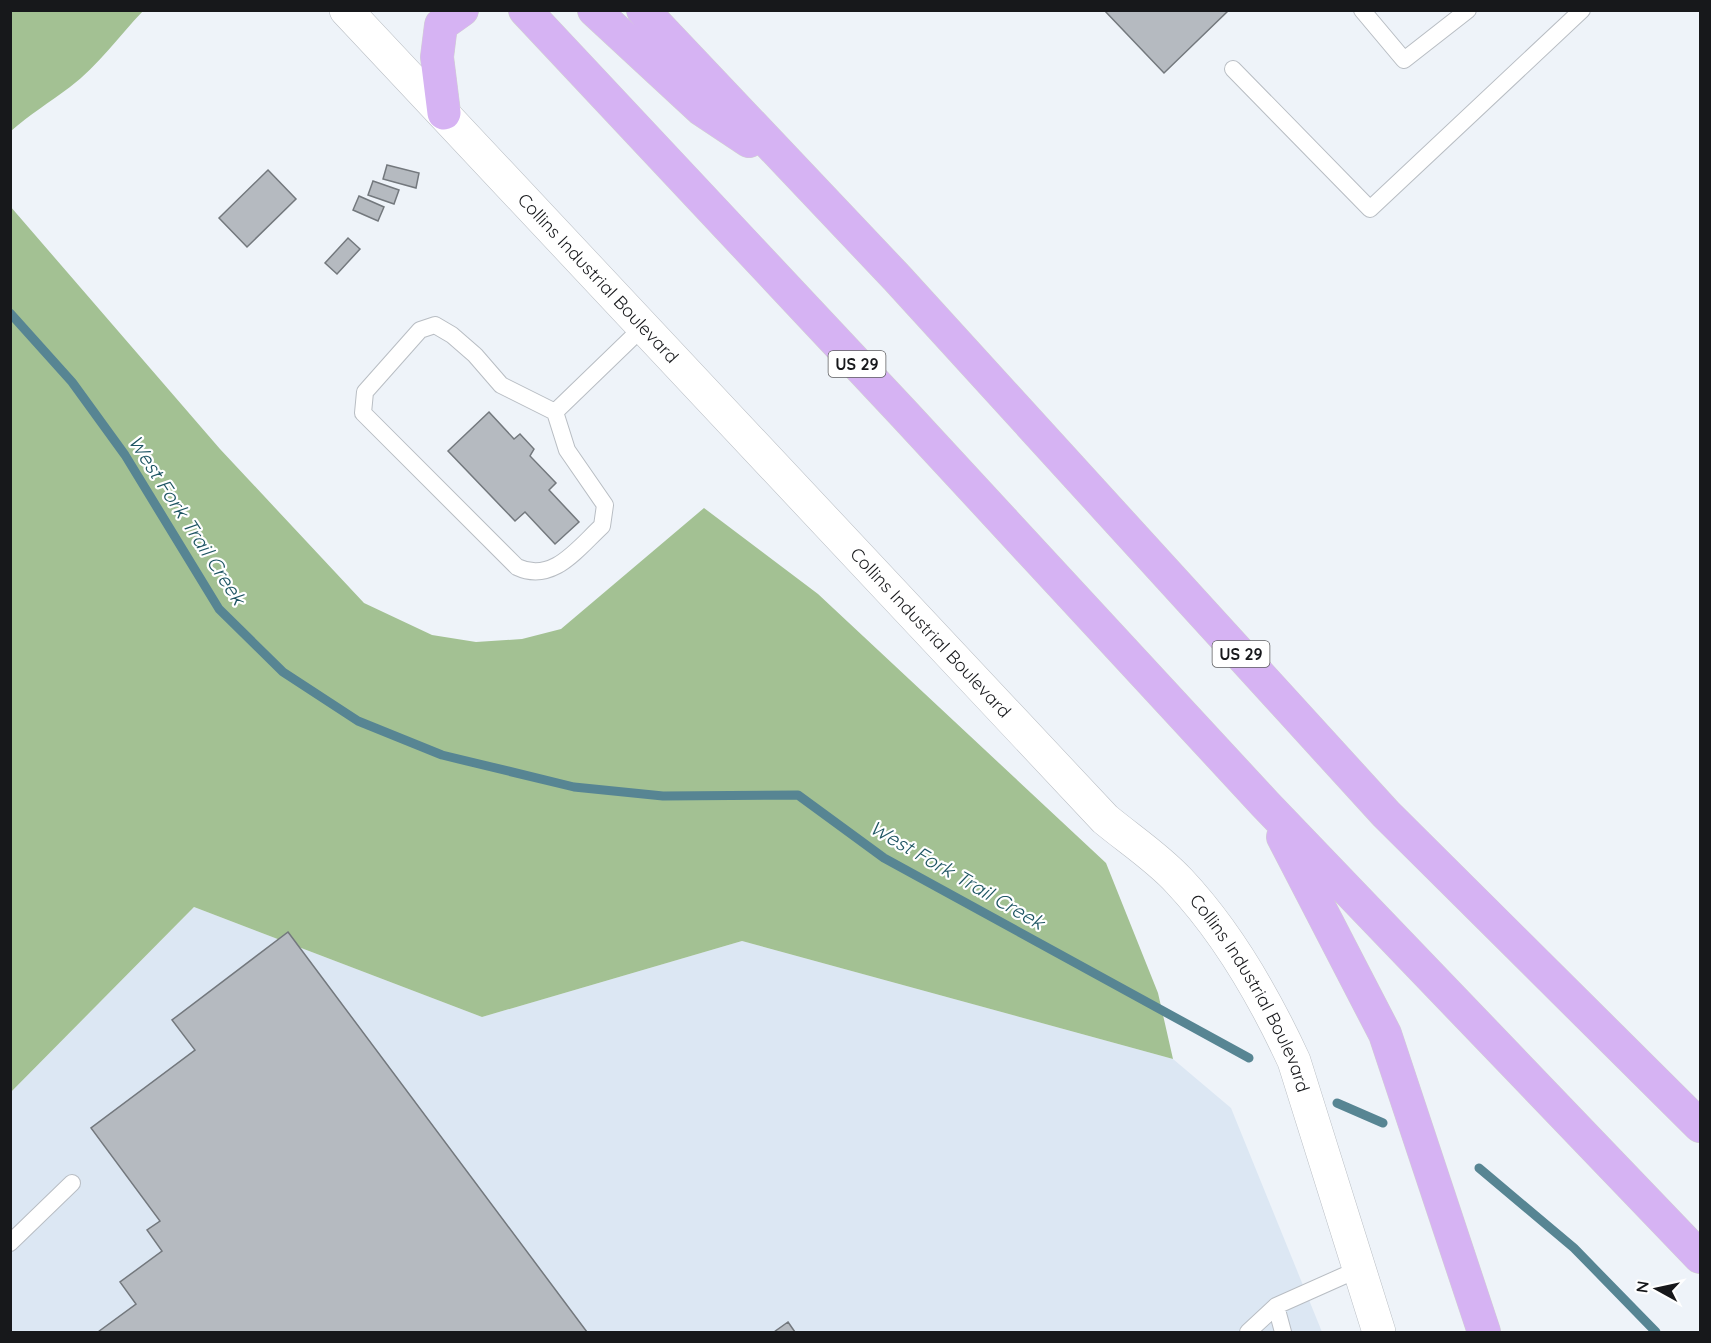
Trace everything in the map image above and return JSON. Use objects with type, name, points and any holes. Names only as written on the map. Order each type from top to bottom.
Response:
[{"type":"highway","points":[[444,113],[436,57],[441,25],[462,10]]},
{"type":"highway","name":"US 29","points":[[525,10],[905,415],[1265,804],[1701,1257]]},
{"type":"highway","points":[[594,10],[701,110],[794,169]]},
{"type":"highway","name":"US 29","points":[[643,10],[963,350],[1386,814],[1701,1126]]},
{"type":"highway","points":[[1265,804],[1385,1034],[1484,1332]]},
{"type":"street","name":"Collins Industrial Boulevard","points":[[346,10],[1105,819],[1178,880],[1229,943],[1276,1020],[1294,1061],[1379,1332]]},
{"type":"lane","points":[[1362,10],[1404,60],[1468,10]]},
{"type":"lane","points":[[1233,69],[1370,209],[1582,10]]},
{"type":"lane","points":[[435,325],[452,335],[475,355],[501,386],[555,412],[567,450],[605,506],[604,517],[602,526],[560,564],[540,573],[528,573],[517,567],[363,413],[363,406],[365,392],[420,330],[435,325]]},
{"type":"lane","points":[[555,412],[644,326]]},
{"type":"lane","points":[[10,1243],[72,1183]]},
{"type":"lane","points":[[1248,1332],[1276,1306],[1359,1269]]},
{"type":"lane","points":[[1276,1306],[1283,1332]]},
{"type":"shaded area","points":[[194,907],[482,1017],[742,941],[1173,1059],[1231,1108],[1322,1332],[11,1332],[11,1092]]},
{"type":"green space","points":[[11,10],[143,11],[80,79],[11,131]]},
{"type":"green space","points":[[10,206],[220,449],[364,603],[432,635],[476,642],[522,639],[561,629],[704,508],[818,594],[1106,863],[1158,993],[1173,1059],[742,941],[482,1017],[194,907],[11,1092]]},
{"type":"building","points":[[1104,10],[1229,10],[1164,73]]},
{"type":"building","points":[[387,165],[419,173],[416,188],[383,179]]},
{"type":"building","points":[[268,170],[296,199],[247,247],[219,218]]},
{"type":"building","points":[[373,181],[399,190],[394,204],[368,195]]},
{"type":"building","points":[[359,196],[384,207],[378,221],[353,210]]},
{"type":"building","points":[[348,238],[360,249],[337,274],[325,263]]},
{"type":"building","points":[[489,412],[514,439],[520,434],[534,449],[530,456],[556,483],[549,490],[579,522],[555,544],[525,512],[515,521],[448,451]]},
{"type":"building","points":[[288,932],[587,1332],[98,1332],[136,1304],[120,1282],[162,1251],[147,1230],[160,1221],[91,1128],[195,1050],[172,1020]]},
{"type":"building","points":[[788,1322],[795,1332],[774,1332]]},
{"type":"waterway","name":"West Fork Trail Creek","points":[[10,313],[72,382],[125,455],[219,609],[283,672],[358,721],[442,755],[574,787],[663,796],[798,795],[884,858],[1249,1058]]},
{"type":"waterway","name":"West Fork Trail Creek","points":[[1337,1103],[1383,1123]]},
{"type":"waterway","name":"West Fork Trail Creek","points":[[1479,1168],[1574,1248],[1656,1332]]}]
